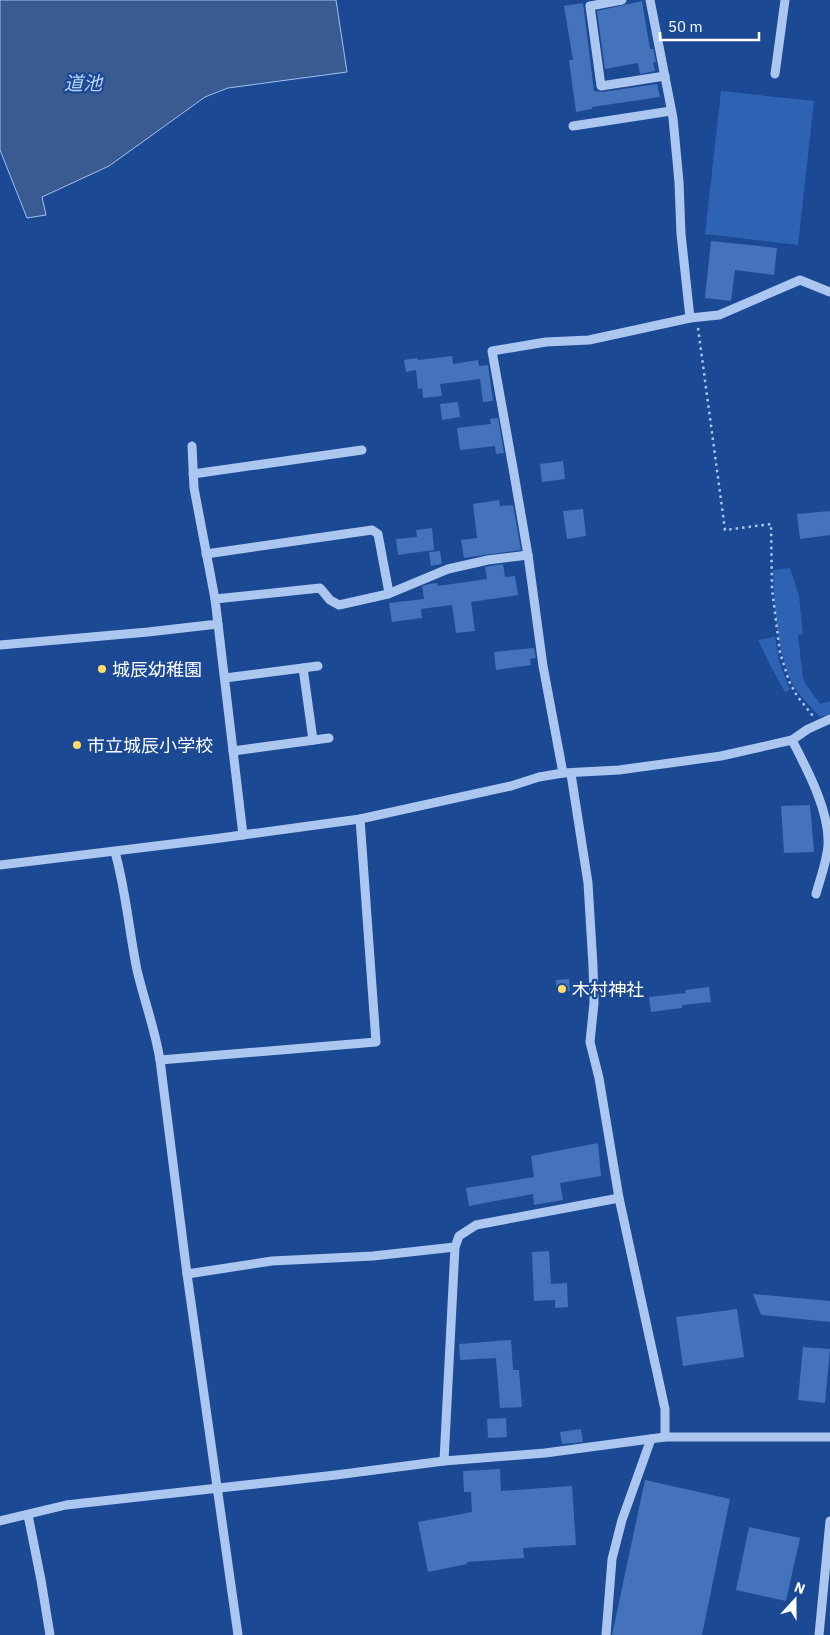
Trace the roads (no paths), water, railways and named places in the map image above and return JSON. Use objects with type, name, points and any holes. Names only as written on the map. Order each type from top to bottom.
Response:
[{"type":"street","points":[[622,0],[590,6],[601,86],[664,76]]},
{"type":"street","points":[[650,0],[673,118],[679,182],[681,234],[690,318]]},
{"type":"street","points":[[775,74],[785,0]]},
{"type":"street","points":[[573,126],[671,112]]},
{"type":"street","points":[[665,1437],[665,1409],[619,1198],[599,1078],[590,1042],[594,1003],[588,883],[567,774],[543,666],[528,555],[492,351],[546,342],[589,340],[690,318],[720,315],[800,280],[830,292]]},
{"type":"street","points":[[192,446],[194,488],[215,599],[243,835]]},
{"type":"street","points":[[194,474],[362,450]]},
{"type":"street","points":[[206,554],[372,530],[378,534],[389,593]]},
{"type":"street","points":[[215,599],[320,588],[330,600],[339,605],[389,593],[448,569],[488,560],[528,555]]},
{"type":"street","points":[[0,645],[218,624]]},
{"type":"street","points":[[224,678],[318,666]]},
{"type":"street","points":[[302,668],[313,740]]},
{"type":"street","points":[[0,865],[115,852],[360,818],[511,786],[539,777],[619,770],[721,756],[792,740],[819,723],[830,719]]},
{"type":"street","points":[[233,751],[329,738]]},
{"type":"street","points":[[792,740],[807,770],[827,823],[828,845],[816,894]]},
{"type":"street","points":[[160,1060],[376,1042],[360,818]]},
{"type":"street","points":[[115,852],[123,880],[137,969],[156,1035],[160,1060],[187,1274],[238,1635]]},
{"type":"street","points":[[444,1462],[455,1247],[459,1236],[476,1225],[619,1198]]},
{"type":"street","points":[[187,1274],[272,1261],[373,1256],[455,1247]]},
{"type":"street","points":[[0,1521],[66,1505],[444,1462],[545,1453],[665,1437],[830,1437]]},
{"type":"street","points":[[606,1635],[612,1559],[622,1520],[651,1439]]},
{"type":"street","points":[[28,1515],[50,1635]]},
{"type":"street","points":[[819,1635],[830,1522]]},
{"type":"water","name":"道池","points":[[0,0],[336,0],[347,72],[228,88],[205,97],[109,166],[42,197],[46,215],[27,218],[0,150]]},
{"type":"place","name":"城辰幼稚園","points":[[102,669]]},
{"type":"place","name":"市立城辰小学校","points":[[77,745]]},
{"type":"place","name":"木村神社","points":[[562,989]]}]
